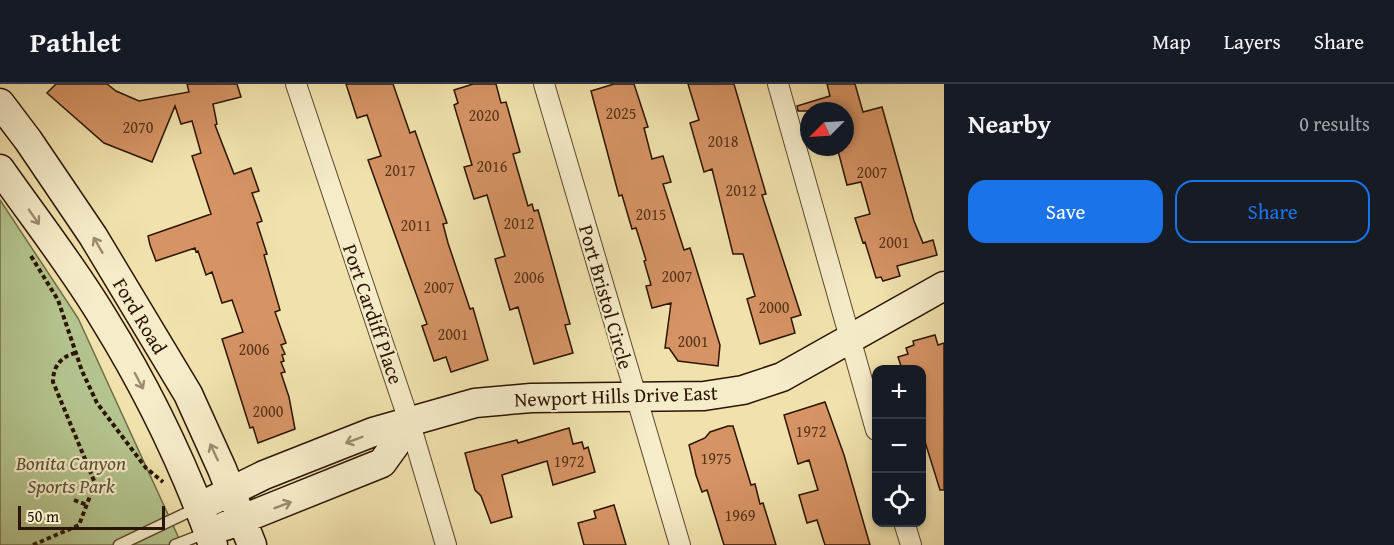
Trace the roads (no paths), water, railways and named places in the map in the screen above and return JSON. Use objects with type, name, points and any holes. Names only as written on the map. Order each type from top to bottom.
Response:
[{"type":"street","name":"Port Cardiff Place","points":[[296,84],[410,424],[446,545]]},
{"type":"street","name":"Port Bristol Circle","points":[[544,84],[680,545]]},
{"type":"street","points":[[778,84],[873,419]]},
{"type":"street","name":"Ford Road","points":[[0,103],[93,236],[188,394],[247,532]]},
{"type":"street","name":"Ford Road","points":[[0,169],[104,318],[141,384],[207,528]]},
{"type":"street","name":"Newport Hills Drive East","points":[[207,528],[231,491],[264,475],[373,432],[410,424],[475,403],[531,398],[704,396],[743,390],[782,377],[944,286]]},
{"type":"street","points":[[207,528],[247,532],[382,463],[410,424]]},
{"type":"street","points":[[906,527],[911,545]]},
{"type":"lane","points":[[119,545],[207,528]]},
{"type":"lane","points":[[176,545],[207,528]]},
{"type":"park label","name":"Bonita Canyon Sports Park","points":[[71,474]]}]
